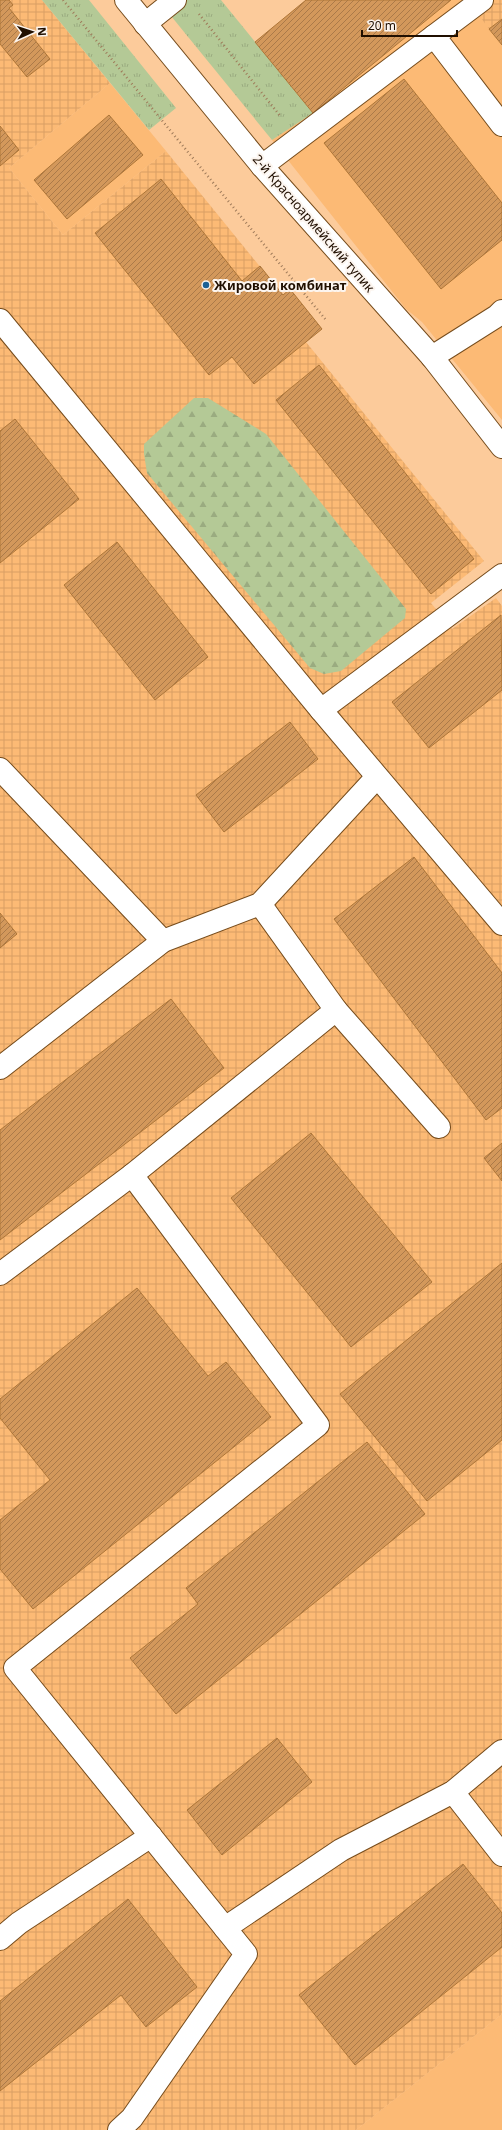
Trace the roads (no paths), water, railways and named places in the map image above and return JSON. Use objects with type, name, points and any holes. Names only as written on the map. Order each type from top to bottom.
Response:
[{"type":"street","name":"2-й Красноармейский тупик","points":[[126,0],[262,166],[432,358],[502,447]]},
{"type":"street","points":[[145,24],[175,0]]},
{"type":"street","points":[[262,166],[482,0]]},
{"type":"street","points":[[434,36],[502,125]]},
{"type":"street","points":[[432,358],[497,316],[502,311]]},
{"type":"street","points":[[0,320],[320,710],[502,924]]},
{"type":"street","points":[[320,710],[502,575]]},
{"type":"street","points":[[0,769],[163,941]]},
{"type":"street","points":[[0,1068],[163,941],[260,904],[377,777]]},
{"type":"street","points":[[260,904],[336,1010],[439,1127]]},
{"type":"street","points":[[0,1274],[132,1175],[336,1010]]},
{"type":"street","points":[[119,2130],[132,2118],[246,1954],[151,1836],[7,1674],[318,1424],[132,1175]]},
{"type":"street","points":[[224,1928],[341,1850],[453,1792],[502,1751]]},
{"type":"street","points":[[453,1792],[502,1855]]},
{"type":"street","points":[[0,1940],[19,1923],[151,1836]]},
{"type":"place","name":"Жировой комбинат","points":[[206,285]]}]
